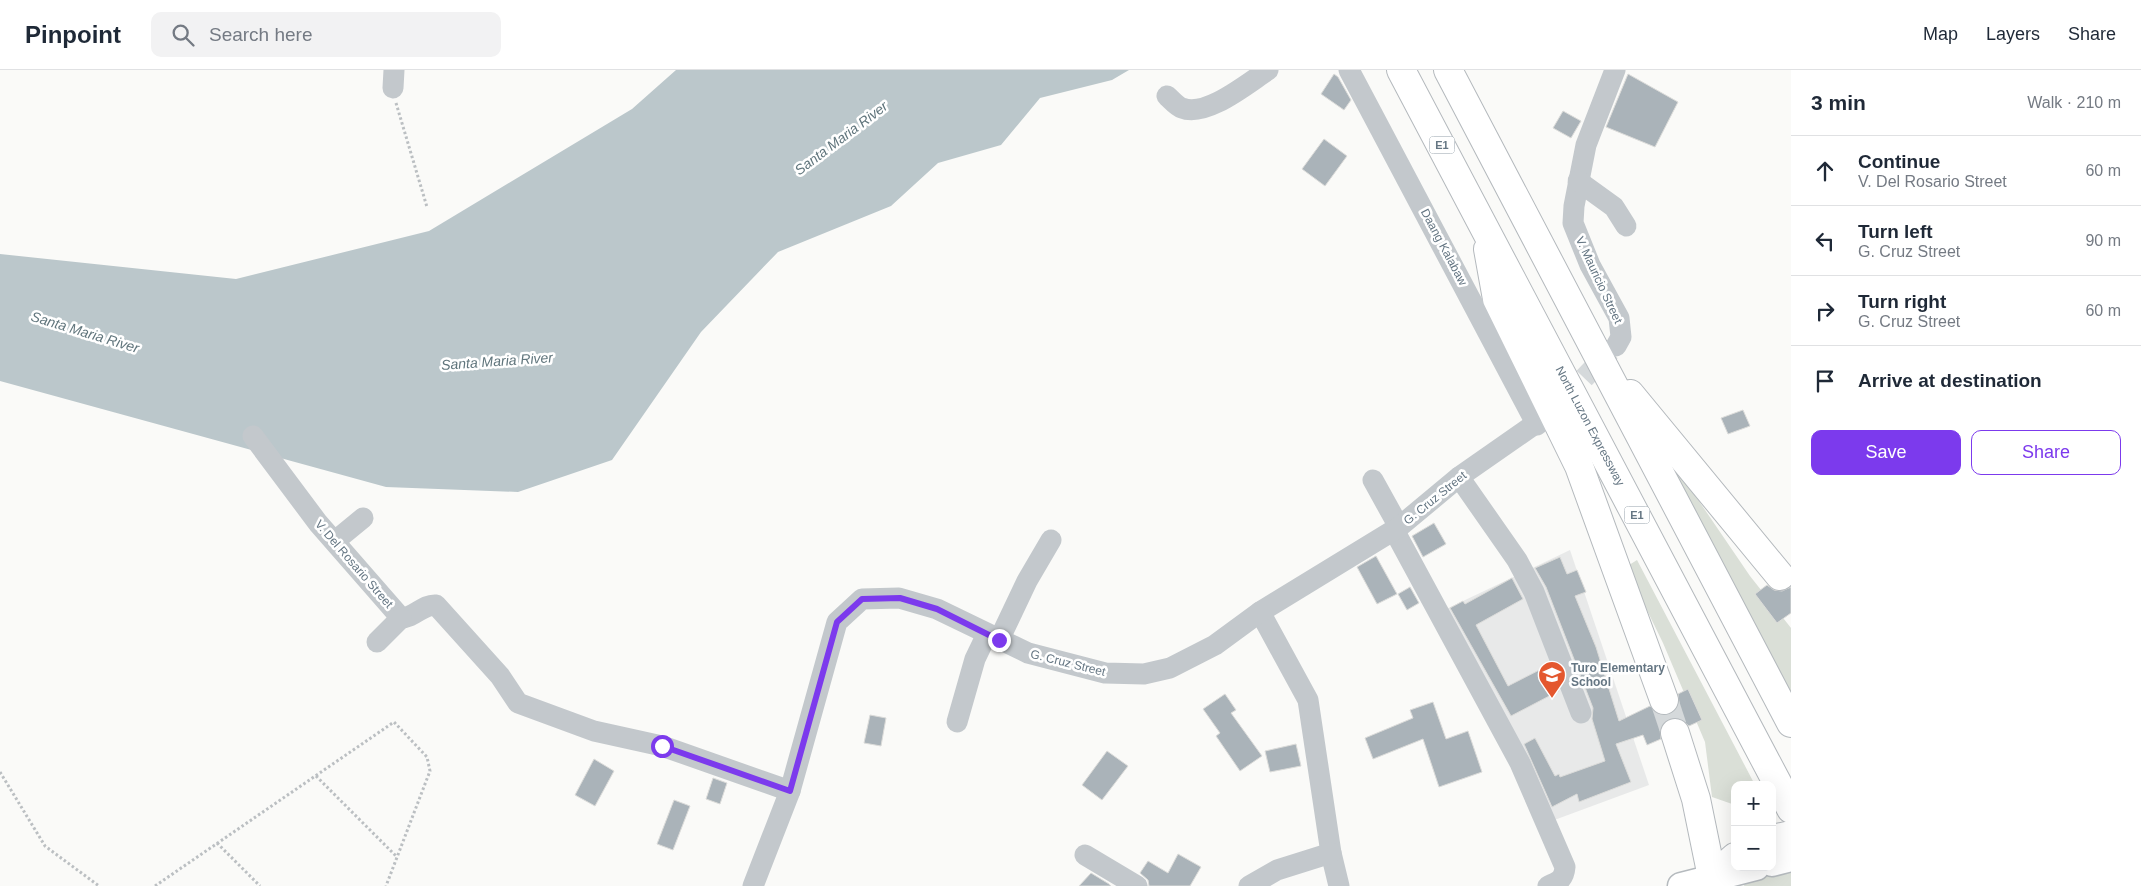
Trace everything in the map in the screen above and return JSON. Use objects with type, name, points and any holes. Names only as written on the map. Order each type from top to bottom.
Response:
[{"type":"highway","name":"North Luzon Expressway","points":[[1401,70],[1482,220],[1791,809]]},
{"type":"highway","points":[[1448,70],[1607,351],[1791,723]]},
{"type":"highway","points":[[1482,220],[1497,299],[1579,466],[1664,700]]},
{"type":"highway","points":[[1607,351],[1680,452],[1780,576]]},
{"type":"highway","points":[[1675,733],[1696,800],[1715,882]]},
{"type":"highway","points":[[1715,882],[1731,862]]},
{"type":"main road","points":[[1776,857],[1786,842]]},
{"type":"main road","points":[[1681,886],[1715,882],[1745,871]]},
{"type":"street","points":[[1167,96],[1181,108],[1193,110],[1207,107],[1228,98],[1268,70]]},
{"type":"street","name":"Daang Kalabaw","points":[[1349,70],[1543,420]]},
{"type":"street","name":"V. Mauricio Street","points":[[1607,351],[1621,337],[1619,318],[1590,264],[1573,223],[1578,181],[1586,144],[1616,70]]},
{"type":"street","points":[[1578,181],[1614,207],[1626,226]]},
{"type":"street","name":"G. Cruz Street","points":[[753,886],[790,791],[837,622],[862,599],[900,598],[937,609],[1028,653],[1105,673],[1144,674],[1170,668],[1216,645],[1260,612],[1397,528],[1459,477],[1543,420]]},
{"type":"street","name":"V. Del Rosario Street","points":[[253,436],[318,523],[401,618],[431,605],[436,605],[500,676],[518,703],[594,731],[662,746],[790,791]]},
{"type":"street","points":[[1459,477],[1517,560],[1530,584],[1581,713]]},
{"type":"street","points":[[1373,480],[1524,772],[1565,867],[1564,874],[1559,882],[1548,886]]},
{"type":"street","points":[[335,541],[363,518]]},
{"type":"street","points":[[957,722],[975,659],[993,637],[1051,540]]},
{"type":"street","points":[[1260,612],[1308,700],[1331,853],[1339,886]]},
{"type":"street","points":[[376,642],[401,618]]},
{"type":"street","points":[[1249,886],[1277,870],[1331,853]]},
{"type":"street","points":[[1085,855],[1128,884]]},
{"type":"path","points":[[393,79],[398,114],[427,207]]},
{"type":"path","points":[[155,886],[394,722],[427,757],[430,771],[386,886]]},
{"type":"path","points":[[0,772],[45,846],[99,886]]},
{"type":"path","points":[[316,776],[397,857]]},
{"type":"path","points":[[217,843],[260,886]]},
{"type":"shaded area","points":[[1673,463],[1750,576],[1791,628],[1791,696],[1667,466]]},
{"type":"shaded area","name":"Turo Elementary School","points":[[1570,550],[1649,785],[1549,822],[1440,612]]},
{"type":"shaded area","points":[[1637,560],[1753,781],[1731,781],[1731,804],[1712,797],[1705,742],[1663,643],[1626,567]]},
{"type":"shaded area","points":[[1791,867],[1791,886],[1744,886],[1745,880]]},
{"type":"water","name":"Santa Maria River","points":[[676,70],[1129,70],[1112,80],[1040,98],[1001,145],[938,163],[891,206],[778,252],[701,332],[612,460],[518,492],[386,487],[0,381],[0,254],[236,279],[429,231],[632,109]]},
{"type":"building","points":[[1334,74],[1338,77],[1351,100],[1344,110],[1321,94]]},
{"type":"building","points":[[1628,74],[1678,102],[1655,147],[1606,127]]},
{"type":"building","points":[[1563,111],[1581,121],[1571,138],[1553,128]]},
{"type":"building","points":[[1324,139],[1347,156],[1325,186],[1302,169]]},
{"type":"building","points":[[1743,410],[1750,426],[1728,434],[1721,418]]},
{"type":"building","points":[[1434,523],[1446,544],[1423,557],[1412,536]]},
{"type":"building","points":[[1376,556],[1397,594],[1377,604],[1357,567]]},
{"type":"building","points":[[1560,557],[1567,574],[1577,570],[1586,592],[1575,596],[1596,647],[1619,721],[1650,706],[1661,715],[1670,714],[1676,710],[1679,703],[1678,694],[1688,689],[1702,720],[1689,726],[1679,718],[1671,718],[1664,722],[1660,729],[1661,739],[1647,745],[1643,735],[1616,744],[1631,782],[1579,802],[1577,794],[1552,807],[1524,744],[1535,738],[1555,776],[1559,774],[1560,777],[1605,761],[1592,719],[1593,708],[1546,587],[1535,568]]},
{"type":"building","points":[[1512,578],[1523,599],[1476,625],[1508,686],[1549,665],[1559,691],[1511,716],[1450,608],[1463,601],[1465,604]]},
{"type":"building","points":[[1767,585],[1774,590],[1782,591],[1791,587],[1791,613],[1777,623],[1755,594]]},
{"type":"building","points":[[1410,587],[1419,603],[1407,610],[1398,594]]},
{"type":"building","points":[[1225,694],[1236,710],[1231,713],[1262,756],[1240,771],[1216,736],[1220,733],[1203,709]]},
{"type":"building","points":[[1433,702],[1446,739],[1468,731],[1482,772],[1439,787],[1423,739],[1373,759],[1365,738],[1413,718],[1410,710]]},
{"type":"building","points":[[870,715],[886,718],[881,746],[864,743]]},
{"type":"building","points":[[1296,744],[1301,766],[1270,772],[1265,751]]},
{"type":"building","points":[[1107,751],[1128,766],[1102,800],[1082,785]]},
{"type":"building","points":[[594,759],[614,771],[595,806],[575,795]]},
{"type":"building","points":[[713,778],[727,783],[720,804],[706,799]]},
{"type":"building","points":[[674,800],[690,806],[673,850],[657,844]]},
{"type":"building","points":[[1178,854],[1201,867],[1190,886],[1149,886],[1148,880],[1140,873],[1148,861],[1168,873]]},
{"type":"building","points":[[1091,873],[1109,884],[1111,886],[1079,886]]},
{"type":"tunnel","points":[[1562,401],[1610,351]]},
{"type":"tunnel","points":[[1664,700],[1675,733]]},
{"type":"place","name":"Turo Elementary School","points":[[1552,699]]},
{"type":"route","points":[[662,746],[790,791],[837,622],[847,610],[862,599],[900,598],[937,609],[999,640]]}]
